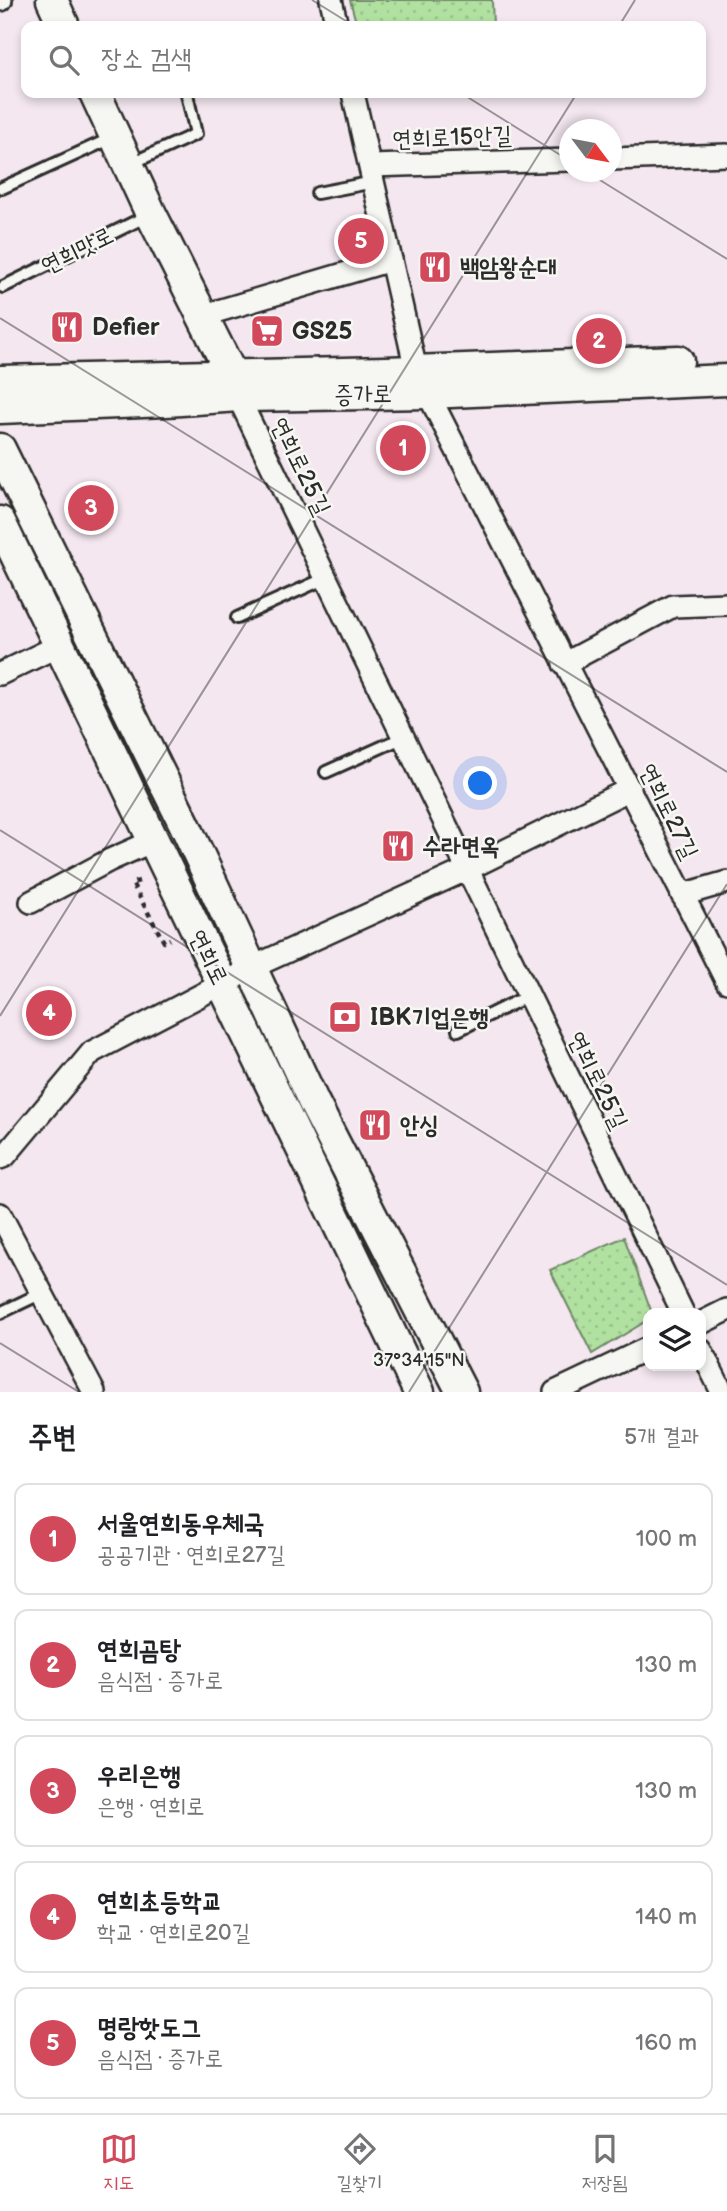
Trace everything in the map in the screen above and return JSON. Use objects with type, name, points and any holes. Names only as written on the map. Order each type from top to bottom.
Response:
[{"type":"main road","points":[[52,0],[62,21]]},
{"type":"main road","points":[[97,98],[236,386]]},
{"type":"main road","name":"증가로","points":[[422,382],[727,360]]},
{"type":"main road","name":"증가로","points":[[0,381],[236,386],[727,380]]},
{"type":"main road","name":"증가로","points":[[0,408],[166,401],[236,386]]},
{"type":"main road","name":"연희로","points":[[1,455],[32,510],[185,825],[251,971],[350,1176],[462,1392]]},
{"type":"main road","name":"연희로","points":[[0,522],[419,1392]]},
{"type":"street","points":[[331,0],[336,21]]},
{"type":"street","name":"연희로15안길","points":[[354,98],[372,174],[559,161]]},
{"type":"street","points":[[622,159],[727,155]]},
{"type":"street","name":"증가로","points":[[372,174],[422,382]]},
{"type":"street","points":[[201,316],[391,260]]},
{"type":"street","name":"연희로27길","points":[[422,382],[727,982]]},
{"type":"street","name":"연희로25길","points":[[236,386],[326,578],[681,1308]]},
{"type":"street","points":[[564,664],[673,606],[727,604]]},
{"type":"street","points":[[0,674],[58,646]]},
{"type":"street","points":[[468,869],[630,789]]},
{"type":"street","points":[[31,902],[110,860],[153,841]]},
{"type":"street","name":"연희로","points":[[251,971],[267,961],[468,869]]},
{"type":"street","points":[[682,895],[727,882]]},
{"type":"street","points":[[0,1158],[5,1156],[92,1052],[222,983],[251,971]]},
{"type":"street","points":[[0,1214],[6,1238],[42,1293],[94,1392]]},
{"type":"street","points":[[706,1320],[727,1310]]},
{"type":"street","points":[[555,1392],[643,1350]]},
{"type":"street","points":[[706,1360],[722,1392]]},
{"type":"lane","points":[[129,164],[196,134],[188,98]]},
{"type":"lane","points":[[2,188],[115,137]]},
{"type":"lane","points":[[317,193],[372,174]]},
{"type":"lane","name":"연희맛로","points":[[3,287],[151,214]]},
{"type":"lane","points":[[237,618],[326,578]]},
{"type":"lane","points":[[327,772],[404,737]]},
{"type":"lane","points":[[458,1030],[528,996]]},
{"type":"lane","points":[[0,1312],[42,1293]]},
{"type":"path","points":[[139,881],[132,883],[164,942],[170,939]]},
{"type":"green space","points":[[350,0],[492,0],[493,21],[356,21]]},
{"type":"green space","points":[[624,1237],[650,1308],[643,1308],[643,1323],[592,1354],[550,1270]]},
{"type":"place","name":"명랑핫도그","points":[[361,241]]},
{"type":"place","name":"백암왕순대","points":[[435,267]]},
{"type":"place","name":"Defier","points":[[67,327]]},
{"type":"place","name":"GS25","points":[[267,331]]},
{"type":"place","name":"연희곰탕","points":[[599,341]]},
{"type":"place","name":"서울연희동우체국","points":[[403,448]]},
{"type":"place","name":"우리은행","points":[[91,508]]},
{"type":"place","name":"수라면옥","points":[[398,846]]},
{"type":"place","name":"연희초등학교","points":[[49,1013]]},
{"type":"place","name":"IBK기업은행","points":[[345,1017]]},
{"type":"place","name":"안싱","points":[[375,1125]]}]
